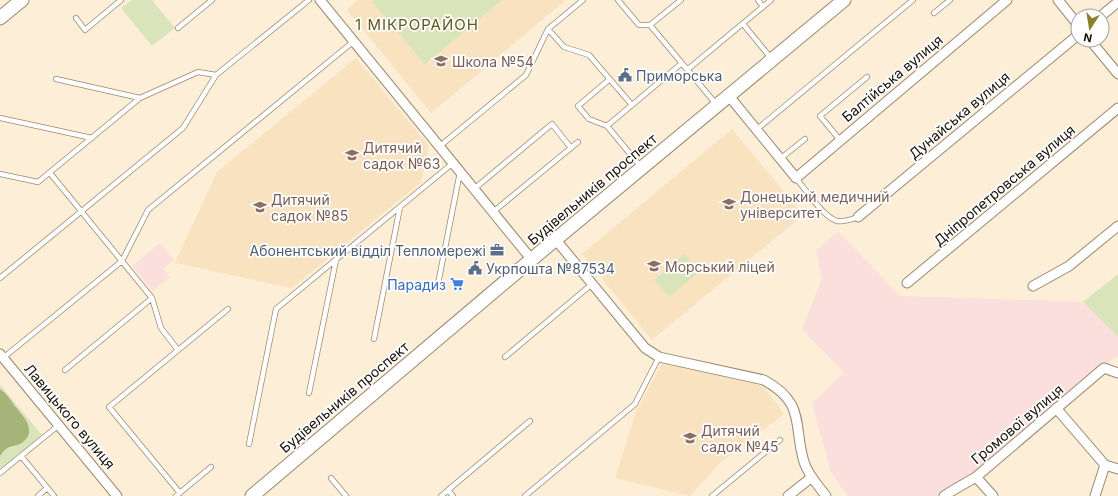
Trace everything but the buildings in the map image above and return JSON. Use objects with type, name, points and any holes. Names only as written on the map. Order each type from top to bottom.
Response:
[{"type":"main road","points":[[0,18],[22,0]]},
{"type":"main road","name":"Будівельників проспект","points":[[252,496],[844,0]]},
{"type":"street","points":[[320,0],[532,260]]},
{"type":"street","name":"Балтійська вулиця","points":[[796,178],[1007,0]]},
{"type":"street","points":[[1058,0],[1070,15]]},
{"type":"street","points":[[1110,9],[1118,2]]},
{"type":"street","name":"Дунайська вулиця","points":[[858,216],[1070,42]]},
{"type":"street","points":[[1097,48],[1118,74]]},
{"type":"street","points":[[729,96],[796,178]]},
{"type":"street","name":"Дніпропетровська вулиця","points":[[907,283],[1118,108]]},
{"type":"street","points":[[1032,286],[1069,266],[1118,226]]},
{"type":"street","points":[[556,240],[645,348],[652,353],[659,356],[764,380],[775,386],[788,398],[796,414],[804,462],[807,471],[826,496]]},
{"type":"street","name":"Лавицького вулиця","points":[[2,356],[118,496]]},
{"type":"street","name":"Громової вулиця","points":[[944,496],[976,477],[1104,368],[1118,373]]},
{"type":"street","points":[[1056,408],[1105,465],[1118,469]]},
{"type":"street","points":[[1095,496],[1105,465]]},
{"type":"street","points":[[788,496],[812,477]]},
{"type":"street","points":[[976,477],[994,496]]},
{"type":"lane","points":[[76,18],[85,30],[121,0]]},
{"type":"lane","points":[[178,28],[212,0]]},
{"type":"lane","points":[[0,278],[183,128],[216,75],[309,0]]},
{"type":"lane","points":[[440,147],[526,75],[548,29],[583,0]]},
{"type":"lane","points":[[618,0],[639,25],[650,25],[680,0]]},
{"type":"lane","points":[[758,0],[763,7]]},
{"type":"lane","points":[[688,70],[772,0]]},
{"type":"lane","points":[[756,130],[913,0]]},
{"type":"lane","points":[[934,13],[950,0]]},
{"type":"lane","points":[[743,24],[772,60]]},
{"type":"lane","points":[[650,25],[717,106]]},
{"type":"lane","points":[[548,29],[564,47],[589,55],[632,105]]},
{"type":"lane","points":[[2,356],[122,261],[148,210],[354,41]]},
{"type":"lane","points":[[607,126],[682,63]]},
{"type":"lane","points":[[0,174],[38,182],[140,98],[198,72],[216,75]]},
{"type":"lane","points":[[840,140],[820,116],[867,77]]},
{"type":"lane","points":[[56,79],[140,98]]},
{"type":"lane","points":[[610,79],[578,106],[589,119],[607,126],[642,168]]},
{"type":"lane","points":[[0,118],[92,138]]},
{"type":"lane","points":[[474,189],[552,124],[571,148]]},
{"type":"lane","points":[[780,159],[805,139]]},
{"type":"lane","points":[[493,212],[578,142]]},
{"type":"lane","points":[[249,444],[276,309],[453,163]]},
{"type":"lane","points":[[438,284],[460,172]]},
{"type":"lane","points":[[50,173],[152,298],[161,328],[178,350]]},
{"type":"lane","points":[[796,178],[828,216],[838,221],[848,221],[858,216]]},
{"type":"lane","points":[[374,339],[400,207]]},
{"type":"lane","points":[[309,393],[336,260]]},
{"type":"lane","points":[[505,357],[592,284]]},
{"type":"lane","points":[[65,370],[152,298]]},
{"type":"lane","points":[[211,467],[178,494],[109,407],[228,309]]},
{"type":"lane","points":[[525,496],[635,404],[659,356]]},
{"type":"lane","points":[[441,496],[530,421]]},
{"type":"lane","points":[[0,473],[59,425]]},
{"type":"lane","points":[[712,496],[780,440]]},
{"type":"lane","points":[[21,456],[54,496]]},
{"type":"lane","points":[[331,478],[346,496]]},
{"type":"lane","points":[[38,496],[47,488]]},
{"type":"lane","points":[[448,490],[453,496]]},
{"type":"shaded area","name":"Школа №54","points":[[358,0],[566,0],[431,113],[347,10]]},
{"type":"shaded area","points":[[356,58],[429,146],[421,182],[292,288],[175,263],[217,172]]},
{"type":"shaded area","points":[[732,129],[803,215],[652,340],[582,254]]},
{"type":"shaded area","points":[[838,231],[900,296],[1083,302],[1118,337],[1118,356],[1102,366],[975,475],[940,496],[848,496],[831,472],[812,403],[844,373],[802,329],[822,278],[816,251]]},
{"type":"shaded area","points":[[160,243],[174,260],[163,269],[170,277],[153,291],[132,266]]},
{"type":"shaded area","name":"Дитячий садок №45","points":[[662,363],[762,384],[784,414],[721,462],[690,496],[615,478],[636,412]]},
{"type":"green space","points":[[132,0],[152,0],[175,28],[152,46],[121,8]]},
{"type":"green space","points":[[375,0],[502,0],[425,64],[372,2]]},
{"type":"green space","points":[[685,254],[699,272],[669,297],[654,280]]},
{"type":"green space","points":[[1118,274],[1118,337],[1083,302]]},
{"type":"green space","points":[[0,385],[42,435],[0,470]]},
{"type":"green space","points":[[0,389],[8,396],[24,418],[29,428],[29,433],[23,442],[9,447],[0,456]]},
{"type":"place","name":"Школа №54","points":[[441,61]]},
{"type":"place","name":"Приморська","points":[[625,75]]},
{"type":"place","name":"Дитячий садок №63","points":[[352,155]]},
{"type":"place","name":"Донецький медичний університет","points":[[729,204]]},
{"type":"place","name":"Дитячий садок №85","points":[[260,207]]},
{"type":"place","name":"Абонентський відділ Тепломережі","points":[[497,250]]},
{"type":"place","name":"Морський ліцей","points":[[654,266]]},
{"type":"place","name":"Укрпошта №87534","points":[[475,268]]},
{"type":"place","name":"Парадиз","points":[[457,284]]},
{"type":"place","name":"Дитячий садок №45","points":[[690,438]]},
{"type":"district","name":"1 МІКРОРАЙОН","points":[[417,24]]}]
